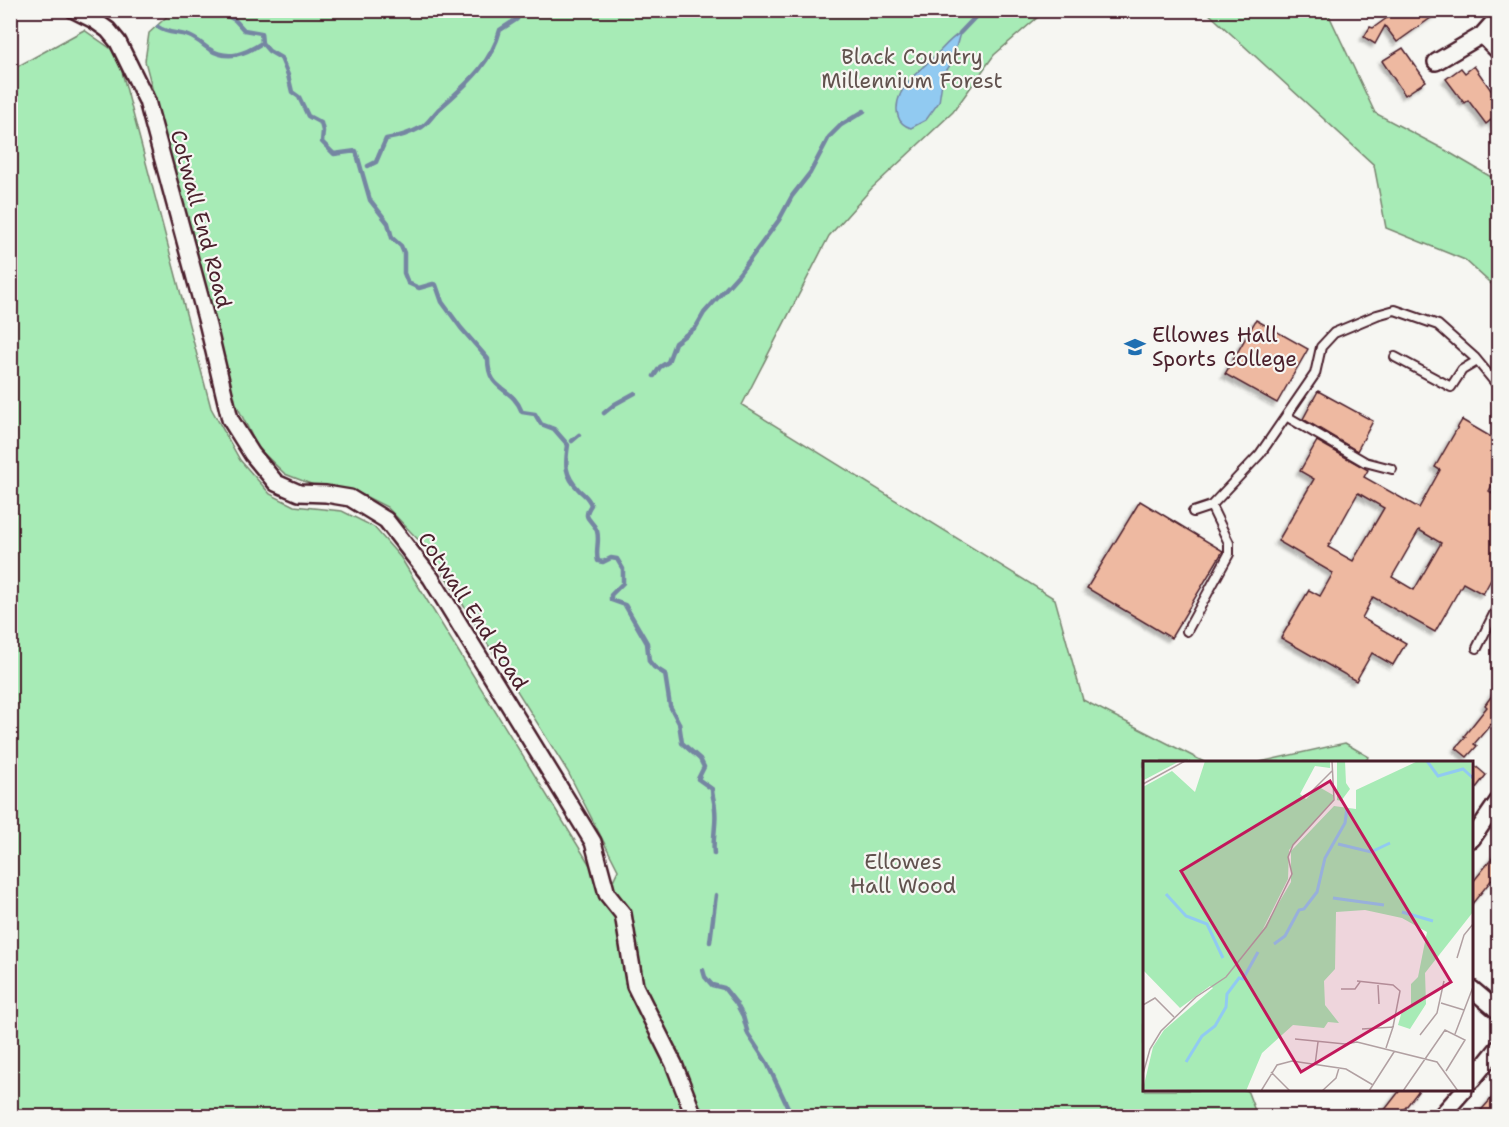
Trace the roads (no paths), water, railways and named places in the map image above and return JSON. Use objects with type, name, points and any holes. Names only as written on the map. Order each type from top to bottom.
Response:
[{"type":"street","name":"Cotwall End Road","points":[[74,10],[108,30],[118,42],[147,101],[208,326],[230,419],[252,454],[276,483],[299,493],[350,498],[386,520],[431,578],[593,842],[607,894],[623,914],[635,986],[674,1064],[694,1116]]},
{"type":"street","points":[[1436,62],[1482,35],[1498,17]]},
{"type":"street","points":[[1482,35],[1498,51]]},
{"type":"street","points":[[1473,838],[1498,801]]},
{"type":"street","points":[[1473,989],[1498,1011]]},
{"type":"street","points":[[1473,1079],[1498,1048]]},
{"type":"street","points":[[1441,1116],[1462,1091]]},
{"type":"lane","points":[[1193,512],[1211,506],[1260,454],[1315,374],[1321,347],[1334,333],[1377,315],[1395,310],[1438,325],[1477,361],[1498,386]]},
{"type":"lane","points":[[1395,357],[1450,387],[1462,370],[1477,361]]},
{"type":"lane","points":[[1286,416],[1365,462],[1392,470]]},
{"type":"lane","points":[[1187,631],[1229,554],[1229,543],[1211,506]]},
{"type":"lane","points":[[1477,648],[1498,606]]},
{"type":"water","points":[[960,33],[952,62],[943,76],[939,102],[926,120],[911,128],[904,125],[899,118],[897,107],[903,90],[915,74]]},
{"type":"waterway","points":[[217,10],[235,20],[244,30],[261,33],[262,43]]},
{"type":"waterway","points":[[368,166],[376,162],[386,139],[422,127],[467,83],[490,54],[500,30],[517,19],[522,10]]},
{"type":"waterway","points":[[960,33],[982,10]]},
{"type":"waterway","points":[[158,27],[165,31],[189,36],[223,55],[243,53],[262,43]]},
{"type":"waterway","points":[[262,43],[269,51],[281,58],[292,92],[299,97],[308,116],[321,123],[322,142],[334,154],[356,151],[370,200],[388,223],[392,238],[401,246],[404,253],[404,273],[408,283],[419,288],[436,285],[442,302],[488,359],[489,370],[496,384],[518,403],[522,412],[535,414],[541,424],[554,429],[568,445],[566,464],[568,474],[591,505],[587,516],[597,531],[598,561],[617,559],[623,569],[623,583],[611,595],[611,600],[625,605],[647,643],[649,661],[665,674],[670,706],[679,723],[682,743],[700,759],[704,767],[698,779],[712,789],[715,806],[714,854]]},
{"type":"waterway","points":[[654,376],[660,367],[668,362],[675,343],[696,327],[704,313],[739,274],[779,220],[792,196],[810,173],[829,137],[841,125],[864,111]]},
{"type":"waterway","points":[[604,413],[635,393]]},
{"type":"waterway","points":[[572,441],[579,435]]},
{"type":"waterway","points":[[710,942],[716,895]]},
{"type":"waterway","points":[[703,970],[705,977],[712,985],[724,988],[736,1003],[743,1016],[748,1034],[767,1063],[792,1116]]},
{"type":"place","name":"Ellowes Hall Sports College","points":[[1135,347]]},
{"type":"park label","name":"Black Country Millennium Forest","points":[[912,69]]},
{"type":"park label","name":"Ellowes Hall Wood","points":[[903,874]]}]
